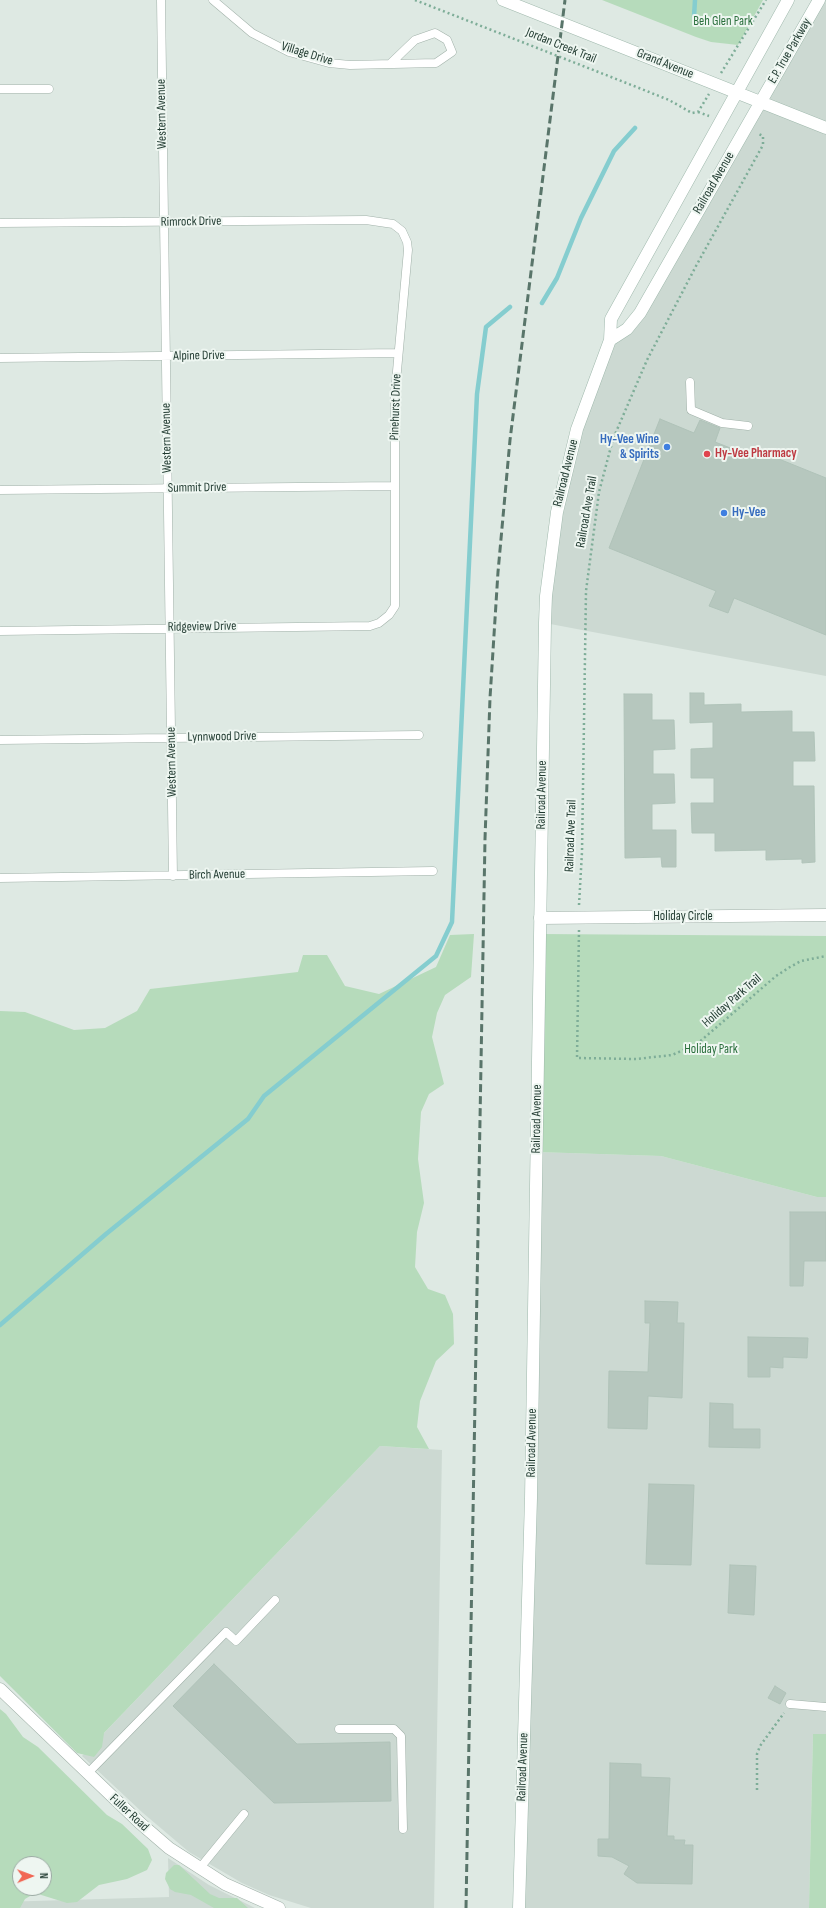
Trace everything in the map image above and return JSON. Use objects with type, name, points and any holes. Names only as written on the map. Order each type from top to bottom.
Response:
[{"type":"main road","name":"Grand Avenue","points":[[503,0],[826,128]]},
{"type":"main road","name":"E.P. True Parkway","points":[[738,93],[788,0]]},
{"type":"main road","name":"E.P. True Parkway","points":[[760,102],[819,0]]},
{"type":"main road","name":"Railroad Avenue","points":[[519,1908],[529,1609],[546,596],[557,512],[577,429],[610,340],[611,319],[738,93]]},
{"type":"main road","name":"Railroad Avenue","points":[[610,340],[627,329],[640,313],[760,102]]},
{"type":"main road","name":"Holiday Circle","points":[[540,918],[826,915]]},
{"type":"main road","name":"Fuller Road","points":[[0,1689],[140,1823],[169,1848],[199,1869],[225,1884],[279,1908]]},
{"type":"lane","name":"Western Avenue","points":[[161,0],[173,876]]},
{"type":"lane","name":"Village Drive","points":[[213,0],[252,33],[289,52],[336,63],[350,65],[436,63],[452,52],[447,40],[435,33],[415,40],[391,63]]},
{"type":"lane","points":[[0,89],[49,89]]},
{"type":"lane","name":"Rimrock Drive","points":[[0,224],[383,221]]},
{"type":"lane","name":"Pinehurst Drive","points":[[383,221],[394,224],[402,231],[407,242],[408,250],[395,393],[395,606]]},
{"type":"lane","name":"Alpine Drive","points":[[0,358],[398,353]]},
{"type":"lane","points":[[690,382],[691,410],[722,423],[748,426]]},
{"type":"lane","name":"Summit Drive","points":[[0,490],[395,486]]},
{"type":"lane","name":"Ridgeview Drive","points":[[0,631],[370,626],[379,623],[389,615],[395,606]]},
{"type":"lane","name":"Lynnwood Drive","points":[[0,740],[419,735]]},
{"type":"lane","name":"Birch Avenue","points":[[0,878],[433,871]]},
{"type":"lane","points":[[88,1773],[226,1632],[236,1642],[275,1600]]},
{"type":"lane","points":[[790,1704],[826,1706]]},
{"type":"lane","points":[[339,1729],[394,1729],[402,1736],[403,1829]]},
{"type":"lane","points":[[199,1869],[244,1814]]},
{"type":"path","name":"Jordan Creek Trail","points":[[415,0],[669,100],[689,112],[698,112]]},
{"type":"path","points":[[728,63],[766,0]]},
{"type":"path","name":"Railroad Ave Trail","points":[[578,905],[582,844],[586,591],[599,492],[613,439],[635,386],[696,266],[763,145],[763,136]]},
{"type":"path","name":"Holiday Park Trail","points":[[579,927],[577,1058],[636,1059],[672,1055],[697,1044],[776,976],[802,961],[826,956]]},
{"type":"path","points":[[757,1790],[757,1754],[760,1746],[790,1704]]},
{"type":"shaded area","points":[[819,0],[826,0],[826,676],[545,623],[557,512],[610,340],[627,329]]},
{"type":"shaded area","points":[[537,1152],[661,1156],[817,1197],[826,1197],[826,1734],[813,1734],[809,1908],[521,1908]]},
{"type":"shaded area","points":[[380,1446],[442,1450],[434,1908],[311,1908],[269,1895],[242,1883],[189,1852],[143,1813],[82,1756]]},
{"type":"shaded area","points":[[168,1858],[209,1885],[255,1908],[0,1908],[0,1902],[169,1897]]},
{"type":"green space","name":"Beh Glen Park","points":[[602,0],[763,0],[738,45],[711,42]]},
{"type":"green space","points":[[474,934],[471,977],[445,995],[437,1013],[432,1037],[444,1084],[429,1094],[421,1112],[418,1159],[424,1203],[417,1232],[415,1267],[428,1289],[445,1295],[453,1314],[454,1344],[436,1361],[420,1401],[417,1427],[429,1449],[380,1446],[104,1733],[102,1747],[94,1757],[77,1753],[0,1676],[0,1011],[25,1012],[74,1030],[105,1028],[137,1011],[150,989],[298,972],[303,955],[327,955],[345,986],[379,994],[436,967],[450,935]]},
{"type":"green space","name":"Holiday Park","points":[[540,934],[826,936],[826,1197],[817,1197],[661,1156],[537,1152]]},
{"type":"green space","points":[[0,1709],[6,1714],[23,1737],[38,1747],[107,1815],[122,1824],[148,1849],[152,1860],[147,1870],[127,1879],[99,1885],[77,1902],[67,1903],[45,1896],[52,1896],[52,1856],[12,1856],[12,1896],[30,1896],[25,1899],[20,1908],[0,1908]]},
{"type":"green space","points":[[813,1734],[826,1734],[826,1908],[809,1908]]},
{"type":"green space","points":[[174,1865],[179,1865],[210,1894],[219,1898],[237,1898],[248,1908],[214,1908],[191,1895],[175,1892],[170,1889],[165,1879],[166,1873]]},
{"type":"building","name":"Hy-Vee","points":[[660,419],[694,433],[700,420],[720,428],[715,442],[743,453],[744,450],[753,454],[755,452],[768,458],[769,455],[826,478],[826,635],[734,598],[728,613],[709,606],[716,591],[609,548]]},
{"type":"building","points":[[690,693],[704,693],[704,705],[741,704],[741,712],[792,711],[792,732],[814,732],[815,761],[793,761],[793,786],[814,786],[815,862],[802,863],[802,859],[766,860],[766,850],[715,851],[715,833],[692,833],[691,803],[714,803],[714,778],[691,778],[691,749],[713,748],[713,722],[690,723]]},
{"type":"building","points":[[624,694],[652,694],[652,720],[674,720],[675,749],[653,750],[653,774],[674,774],[675,803],[652,804],[652,830],[676,830],[676,867],[662,867],[661,857],[625,858]]},
{"type":"building","points":[[790,1212],[826,1212],[826,1261],[804,1261],[803,1286],[790,1286]]},
{"type":"building","points":[[645,1301],[678,1302],[677,1323],[684,1323],[682,1398],[648,1396],[647,1429],[608,1428],[609,1371],[648,1372],[650,1323],[645,1323]]},
{"type":"building","points":[[748,1337],[808,1338],[807,1358],[783,1357],[783,1368],[770,1367],[770,1377],[748,1377]]},
{"type":"building","points":[[710,1403],[733,1404],[733,1429],[760,1429],[760,1448],[709,1447]]},
{"type":"building","points":[[649,1484],[694,1485],[691,1565],[646,1564]]},
{"type":"building","points":[[730,1565],[756,1566],[754,1615],[728,1613]]},
{"type":"building","points":[[214,1664],[297,1744],[390,1742],[391,1801],[274,1803],[173,1706]]},
{"type":"building","points":[[775,1686],[786,1693],[780,1704],[768,1698]]},
{"type":"building","points":[[610,1763],[641,1764],[641,1777],[670,1778],[667,1836],[674,1836],[674,1840],[685,1840],[684,1845],[693,1845],[692,1884],[637,1883],[624,1874],[629,1866],[612,1857],[598,1856],[598,1839],[609,1839]]},
{"type":"waterway","points":[[694,17],[695,0]]},
{"type":"waterway","points":[[542,303],[557,278],[581,218],[614,151],[635,128]]},
{"type":"waterway","points":[[0,1325],[106,1234],[248,1119],[264,1096],[436,956],[452,922],[477,394],[486,327],[510,307]]},
{"type":"railway","points":[[466,1908],[485,839],[490,698],[498,572],[510,440],[565,0]]},
{"type":"place","name":"Hy-Vee Wine & Spirits","points":[[667,447]]},
{"type":"place","name":"Hy-Vee Pharmacy","points":[[707,454]]},
{"type":"place","name":"Hy-Vee","points":[[724,513]]}]
